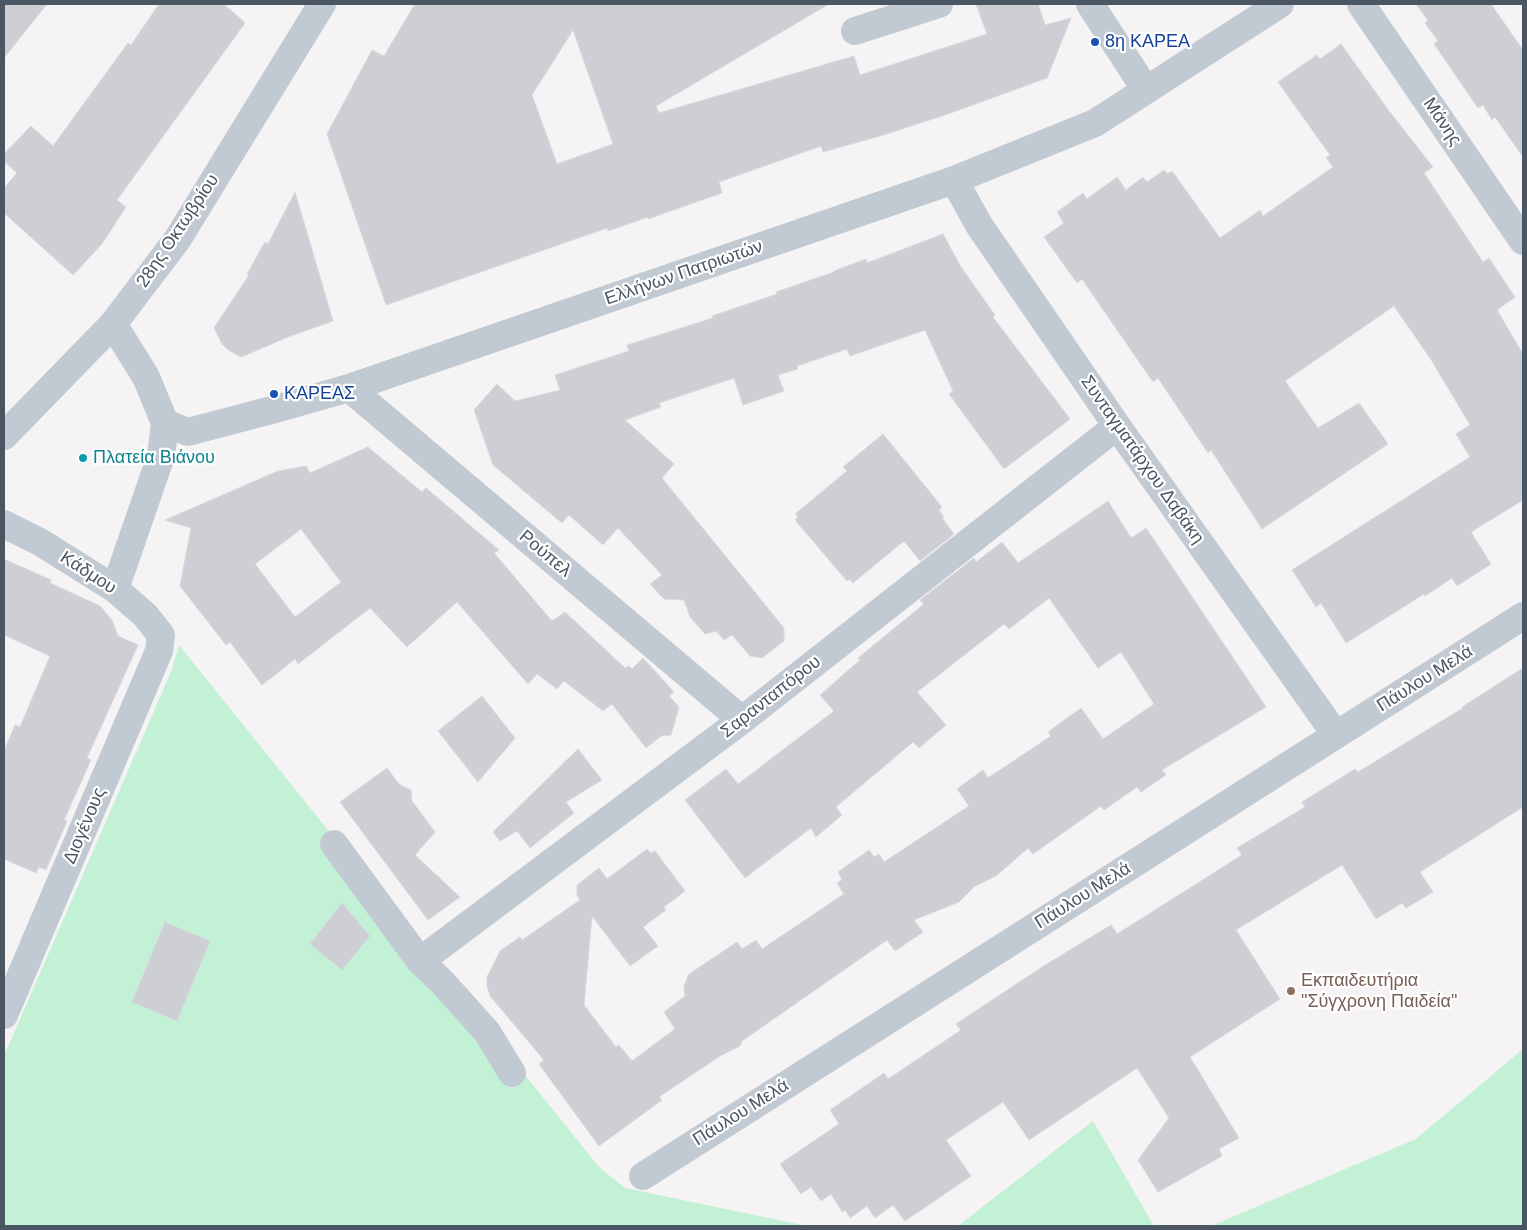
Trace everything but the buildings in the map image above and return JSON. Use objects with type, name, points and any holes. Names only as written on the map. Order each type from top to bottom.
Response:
[{"type":"street","name":"28ης Οκτωβρίου","points":[[4,436],[113,324],[177,240],[322,4]]},
{"type":"street","points":[[855,31],[939,4]]},
{"type":"street","points":[[1090,4],[1146,90]]},
{"type":"street","name":"Ελλήνων Πατριωτών","points":[[165,423],[188,432],[349,388],[954,180],[1094,123],[1280,4]]},
{"type":"street","name":"Μάνης","points":[[1361,4],[1523,241]]},
{"type":"street","name":"Συνταγματάρχου Δαβάκη","points":[[954,180],[979,224],[1117,426],[1336,735]]},
{"type":"street","points":[[113,324],[146,377],[165,423],[161,456],[115,590]]},
{"type":"street","name":"Ρούπελ","points":[[349,388],[742,720]]},
{"type":"street","name":"Σαρανταπόρου","points":[[420,961],[742,720],[1117,426]]},
{"type":"street","name":"Κάδμου","points":[[4,524],[40,542],[115,590],[145,615],[161,635]]},
{"type":"street","name":"Πάυλου Μελά","points":[[643,1176],[1523,616]]},
{"type":"street","name":"Διογένους","points":[[5,1011],[159,651],[161,635]]},
{"type":"street","points":[[334,844],[420,961],[443,983],[487,1032],[512,1073]]},
{"type":"green space","points":[[179,645],[599,1167],[625,1188],[807,1226],[4,1226],[4,1056],[171,672]]},
{"type":"green space","points":[[1523,1049],[1523,1226],[1211,1226],[1416,1139]]},
{"type":"green space","points":[[1093,1121],[1154,1226],[958,1226]]},
{"type":"place","name":"8η ΚΑΡΕΑ","points":[[1095,42]]},
{"type":"place","name":"ΚΑΡΕΑΣ","points":[[274,394]]},
{"type":"place","name":"Πλατεία Βιάνου","points":[[83,458]]},
{"type":"place","name":"Εκπαιδευτήρια \"Σύγχρονη Παιδεία\"","points":[[1291,991]]}]
